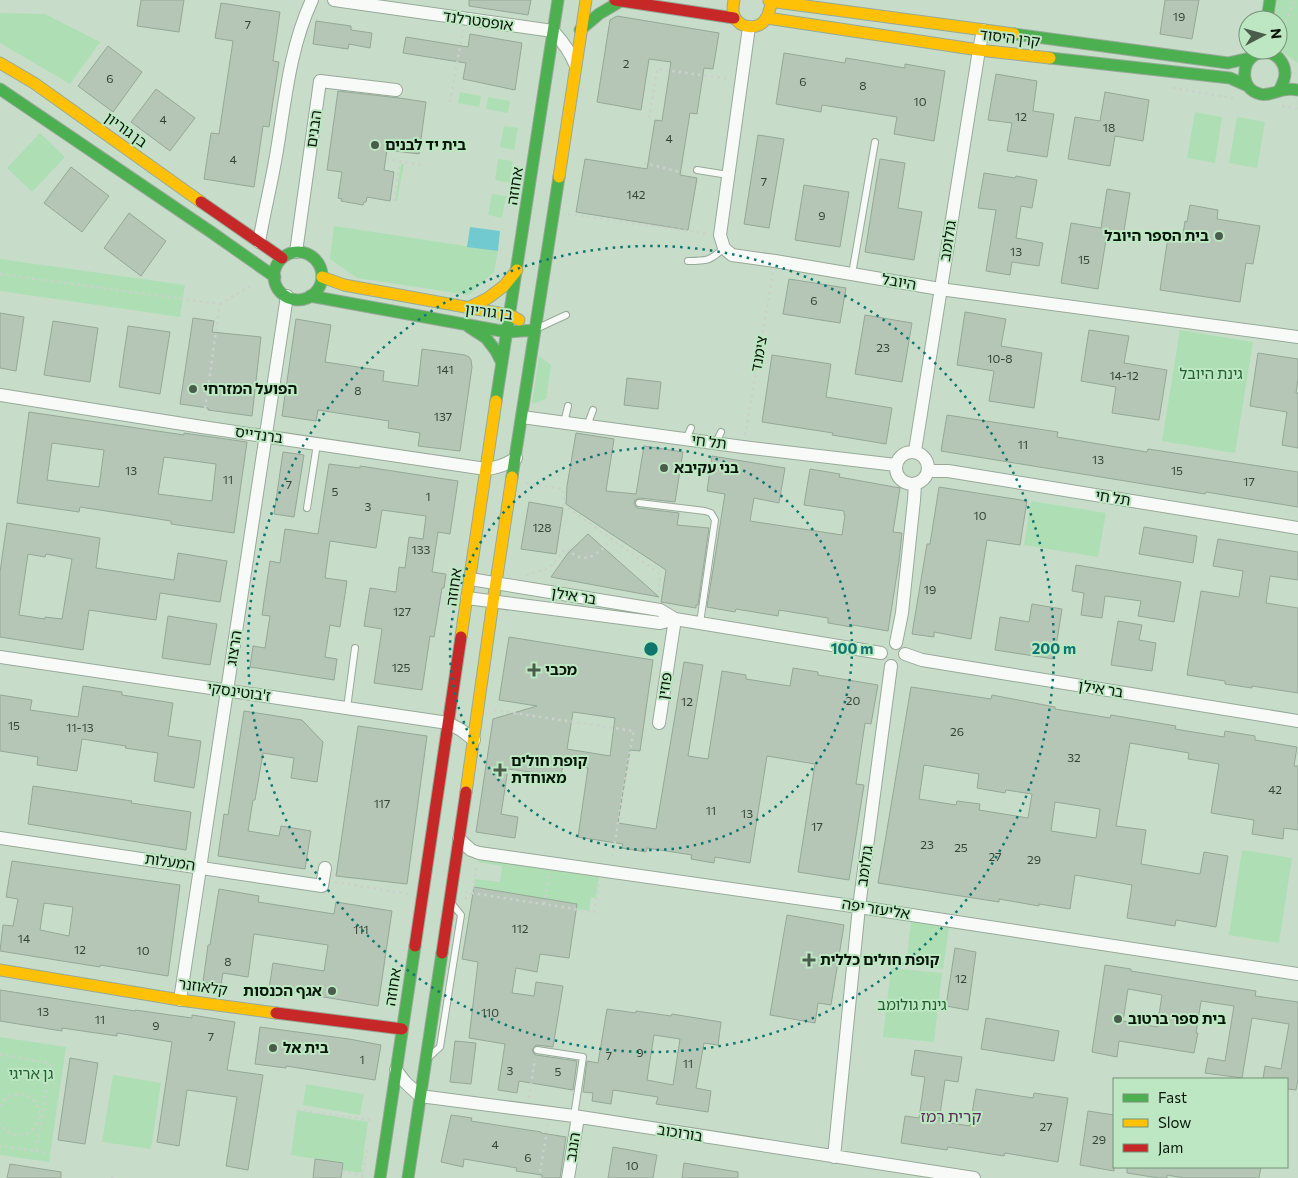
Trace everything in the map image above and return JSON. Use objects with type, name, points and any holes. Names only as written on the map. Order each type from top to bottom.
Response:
[{"type":"main road","name":"אחוזה","points":[[380,1178],[558,0]]},
{"type":"main road","points":[[408,1178],[493,602],[586,0]]},
{"type":"main road","points":[[580,30],[618,0],[734,18],[743,26],[749,27],[759,25],[767,18],[770,7],[768,1]]},
{"type":"main road","points":[[734,0],[732,8],[734,18]]},
{"type":"main road","name":"קרן היסוד","points":[[768,1],[1228,63],[1241,60]]},
{"type":"main road","name":"קרן היסוד","points":[[767,18],[978,50],[1230,78],[1248,86]]},
{"type":"main road","points":[[1249,60],[1244,72],[1245,79],[1252,91],[1266,95],[1291,89],[1298,90]]},
{"type":"main road","points":[[1279,91],[1284,86],[1287,72],[1290,69],[1282,60]]},
{"type":"main road","name":"בן גוריון","points":[[0,63],[34,83],[282,258]]},
{"type":"main road","points":[[0,89],[275,277]]},
{"type":"main road","points":[[296,252],[304,252],[312,256],[318,262],[322,277],[316,291],[303,299],[295,299],[281,292],[277,285],[275,270],[282,258],[296,252]]},
{"type":"main road","points":[[468,308],[488,298],[504,286],[517,270]]},
{"type":"main road","name":"בן גוריון","points":[[322,277],[344,285],[510,315],[535,330]]},
{"type":"main road","name":"בן גוריון","points":[[310,296],[507,332],[535,330]]},
{"type":"main road","points":[[464,324],[486,338],[502,363]]},
{"type":"main road","name":"קלאוזנר","points":[[0,970],[180,1000],[402,1029]]},
{"type":"street","points":[[259,242],[292,60],[312,0]]},
{"type":"street","name":"אופסטרלנד","points":[[334,0],[553,31]]},
{"type":"street","points":[[722,241],[728,175],[749,27]]},
{"type":"street","name":"גולומב","points":[[915,451],[978,50],[983,30]]},
{"type":"street","points":[[553,31],[563,42],[575,64]]},
{"type":"street","name":"הבנים","points":[[296,252],[320,82],[396,90]]},
{"type":"street","name":"היובל","points":[[722,241],[732,255],[775,260],[940,289],[1298,337]]},
{"type":"street","name":"הרצוג","points":[[180,1000],[287,296]]},
{"type":"street","name":"ברנדייס","points":[[0,395],[486,469],[508,464],[516,458]]},
{"type":"street","name":"תל חי","points":[[522,417],[587,426],[688,434],[718,438],[743,447],[896,465]]},
{"type":"street","points":[[915,451],[923,455],[928,465],[928,471],[922,481],[914,484],[906,483],[896,471],[896,465],[901,456],[906,452],[915,451]]},
{"type":"street","name":"תל חי","points":[[928,471],[948,471],[1298,528]]},
{"type":"street","points":[[896,643],[902,613],[914,484]]},
{"type":"street","name":"בר אילן","points":[[470,579],[660,610],[675,619],[881,653]]},
{"type":"street","name":"בר אילן","points":[[467,598],[660,623],[675,619]]},
{"type":"street","name":"פוזין","points":[[659,723],[675,619]]},
{"type":"street","points":[[888,643],[896,643],[904,649],[904,658],[899,664],[891,666],[885,663],[881,653],[888,643]]},
{"type":"street","name":"בר אילן","points":[[904,654],[922,660],[1298,721]]},
{"type":"street","name":"ז'בוטינסקי","points":[[0,657],[448,723],[474,740]]},
{"type":"street","name":"גולומב","points":[[834,1157],[859,906],[891,666]]},
{"type":"street","name":"המעלות","points":[[0,838],[322,886],[325,868]]},
{"type":"street","name":"אליעזר יפה","points":[[459,839],[471,850],[479,853],[859,906],[1298,974]]},
{"type":"street","points":[[396,1070],[405,1082],[420,1096]]},
{"type":"street","name":"בורוכוב","points":[[420,1096],[550,1113],[974,1178]]},
{"type":"street","name":"הנגב","points":[[568,1178],[576,1117]]},
{"type":"lane","points":[[852,274],[875,142]]},
{"type":"lane","points":[[697,173],[728,175]]},
{"type":"lane","points":[[688,261],[702,261],[714,258],[722,241]]},
{"type":"lane","points":[[535,330],[566,316]]},
{"type":"lane","points":[[564,423],[568,406]]},
{"type":"lane","points":[[587,426],[592,410]]},
{"type":"lane","points":[[308,508],[317,444]]},
{"type":"lane","points":[[639,503],[705,510],[711,513],[715,520],[700,623]]},
{"type":"lane","points":[[347,708],[355,648]]},
{"type":"lane","points":[[537,1050],[583,1057],[576,1117]]},
{"type":"path","points":[[1288,17],[1295,0]]},
{"type":"path","points":[[450,102],[465,19]]},
{"type":"path","points":[[649,118],[658,68],[741,80]]},
{"type":"path","points":[[386,159],[422,165]]},
{"type":"path","points":[[394,202],[400,162]]},
{"type":"path","points":[[644,163],[697,173]]},
{"type":"path","points":[[553,212],[722,241]]},
{"type":"path","name":"צימנד","points":[[743,447],[775,260]]},
{"type":"path","points":[[0,274],[220,304],[252,285]]},
{"type":"path","points":[[202,427],[220,304]]},
{"type":"path","points":[[512,481],[563,489],[564,505],[660,574],[657,606],[660,610]]},
{"type":"path","points":[[522,576],[549,568],[566,548],[580,558],[589,558],[596,555],[612,540]]},
{"type":"path","points":[[450,895],[472,893],[594,912],[605,871],[634,731],[478,708]]},
{"type":"path","points":[[472,893],[479,853]]},
{"type":"path","points":[[544,904],[551,863]]},
{"type":"path","points":[[334,882],[422,896]]},
{"type":"path","points":[[526,1110],[537,1050]]},
{"type":"path","points":[[0,1054],[51,1064],[36,1151]]},
{"type":"path","points":[[0,1106],[11,1095],[24,1094],[36,1102],[40,1116],[34,1128],[29,1133],[22,1135],[8,1132],[0,1123]]},
{"type":"path","points":[[297,1110],[372,1120]]},
{"type":"path","points":[[539,1178],[550,1113]]},
{"type":"path","points":[[0,1132],[3,1128]]},
{"type":"path","points":[[0,1146],[50,1153]]},
{"type":"path","points":[[112,1178],[113,1172]]},
{"type":"path","points":[[342,1172],[380,1178]]},
{"type":"green space","points":[[1276,0],[1298,0],[1298,63],[1288,56],[1288,10],[1274,10]]},
{"type":"green space","points":[[0,13],[45,14],[100,42],[70,84],[0,43]]},
{"type":"green space","points":[[460,92],[481,96],[479,107],[458,103]]},
{"type":"green space","points":[[488,97],[510,101],[508,113],[486,109]]},
{"type":"green space","points":[[1195,112],[1222,117],[1215,163],[1187,158]]},
{"type":"green space","points":[[1237,117],[1265,122],[1257,168],[1229,163]]},
{"type":"green space","points":[[504,126],[518,128],[514,150],[500,147]]},
{"type":"green space","points":[[40,133],[65,157],[32,192],[7,168]]},
{"type":"green space","points":[[498,159],[513,161],[509,183],[495,180]]},
{"type":"green space","points":[[401,164],[404,164],[397,201],[395,201]]},
{"type":"green space","points":[[492,194],[506,196],[502,218],[488,215]]},
{"type":"green space","points":[[334,226],[498,251],[494,272],[469,295],[357,278],[330,259]]},
{"type":"green space","points":[[0,259],[185,285],[180,317],[0,291]]},
{"type":"green space","name":"גינת היובל","points":[[1180,330],[1253,342],[1235,453],[1162,441]]},
{"type":"green space","points":[[539,356],[551,365],[546,399],[532,404]]},
{"type":"green space","points":[[1031,501],[1106,513],[1098,557],[1024,545]]},
{"type":"green space","points":[[1242,850],[1292,858],[1279,943],[1229,935]]},
{"type":"green space","points":[[479,853],[600,870],[596,898],[591,897],[589,911],[577,909],[577,904],[474,887],[475,879],[500,882],[502,866],[478,862]]},
{"type":"green space","points":[[911,922],[949,927],[943,969],[906,964]]},
{"type":"green space","name":"גינת גולומב","points":[[891,968],[942,973],[934,1042],[883,1037]]},
{"type":"green space","name":"גן אריגי","points":[[0,1037],[66,1047],[49,1162],[0,1155]]},
{"type":"green space","points":[[113,1075],[161,1083],[151,1149],[102,1142]]},
{"type":"green space","points":[[306,1084],[364,1094],[360,1115],[303,1105]]},
{"type":"green space","points":[[297,1110],[368,1122],[361,1173],[342,1170],[343,1163],[291,1155]]},
{"type":"water","points":[[470,227],[500,231],[498,251],[467,247]]},
{"type":"building","points":[[141,0],[184,0],[179,32],[137,26]]},
{"type":"building","points":[[469,0],[531,0],[528,15],[469,6]]},
{"type":"building","points":[[1165,0],[1199,0],[1192,39],[1160,34]]},
{"type":"building","points":[[221,3],[280,12],[273,61],[279,62],[269,127],[263,126],[254,187],[204,179],[211,133],[219,134],[233,41],[215,38]]},
{"type":"building","points":[[617,16],[719,33],[713,69],[704,68],[697,114],[690,113],[680,175],[697,178],[688,230],[576,212],[585,159],[647,169],[655,120],[662,121],[671,62],[649,59],[641,110],[597,102],[610,20]]},
{"type":"building","points":[[316,21],[351,26],[351,30],[372,33],[370,48],[349,44],[348,49],[313,44]]},
{"type":"building","points":[[470,34],[522,43],[515,90],[463,79],[466,63],[403,53],[406,37],[468,47]]},
{"type":"building","points":[[108,46],[142,72],[113,112],[78,86]]},
{"type":"building","points":[[784,53],[845,63],[846,58],[905,68],[905,64],[945,71],[934,141],[894,134],[897,117],[822,105],[821,112],[776,104]]},
{"type":"building","points":[[996,74],[1037,81],[1033,111],[1054,114],[1047,157],[1007,151],[1012,123],[988,120]]},
{"type":"building","points":[[156,89],[195,118],[170,151],[131,122]]},
{"type":"building","name":"בית יד לבנים","points":[[338,91],[426,102],[419,154],[387,150],[384,170],[394,172],[390,201],[367,197],[363,205],[341,201],[342,199],[338,198],[342,172],[327,170]]},
{"type":"building","points":[[1105,92],[1149,100],[1143,141],[1115,136],[1110,166],[1068,159],[1075,117],[1100,121]]},
{"type":"building","points":[[758,135],[784,139],[769,228],[744,224]]},
{"type":"building","points":[[880,159],[905,163],[898,208],[922,212],[914,260],[865,252]]},
{"type":"building","points":[[71,167],[109,196],[82,232],[44,203]]},
{"type":"building","points":[[984,173],[1037,180],[1032,208],[1021,206],[1016,238],[1043,243],[1039,266],[1012,262],[1010,275],[986,271],[996,210],[978,208]]},
{"type":"building","points":[[804,185],[849,192],[840,247],[795,240]]},
{"type":"building","points":[[1107,189],[1130,193],[1123,237],[1107,234],[1098,289],[1061,283],[1071,223],[1101,228]]},
{"type":"building","points":[[1190,205],[1218,210],[1217,219],[1260,226],[1253,264],[1246,263],[1240,302],[1160,290],[1168,237],[1182,240]]},
{"type":"building","points":[[129,213],[166,241],[141,276],[104,248]]},
{"type":"building","points":[[789,279],[846,288],[840,323],[783,314]]},
{"type":"building","points":[[965,312],[1006,319],[1001,346],[1042,353],[1034,408],[989,401],[994,371],[957,365]]},
{"type":"building","points":[[0,313],[24,317],[16,371],[0,368]]},
{"type":"building","points":[[865,315],[912,323],[902,382],[855,374]]},
{"type":"building","points":[[193,318],[214,321],[212,332],[261,337],[252,416],[180,404]]},
{"type":"building","points":[[296,319],[331,325],[325,362],[384,371],[383,381],[418,386],[422,349],[469,357],[472,367],[460,451],[418,446],[420,433],[388,428],[389,421],[318,410],[316,421],[282,416]]},
{"type":"building","points":[[53,321],[98,328],[90,382],[44,375]]},
{"type":"building","points":[[128,326],[170,332],[160,394],[119,387]]},
{"type":"building","points":[[1089,330],[1129,336],[1124,363],[1167,370],[1159,420],[1112,413],[1116,387],[1081,381]]},
{"type":"building","points":[[1258,353],[1298,359],[1296,393],[1298,393],[1298,448],[1282,445],[1287,412],[1250,406]]},
{"type":"building","points":[[772,355],[831,364],[826,397],[892,408],[886,444],[832,435],[833,433],[762,422]]},
{"type":"building","points":[[627,378],[661,382],[658,409],[624,405]]},
{"type":"building","points":[[29,412],[184,435],[184,433],[247,442],[234,533],[171,524],[171,521],[80,507],[79,512],[17,503]],"holes":[[[52,443],[104,450],[99,487],[47,480]],[[164,457],[216,464],[212,501],[158,494]]]},
{"type":"building","points":[[947,415],[1058,432],[1057,437],[1147,452],[1148,449],[1298,472],[1298,507],[1206,492],[1205,494],[941,451]]},
{"type":"building","points":[[576,433],[614,439],[606,491],[636,494],[644,446],[683,452],[675,502],[639,498],[634,503],[638,508],[679,513],[677,525],[709,528],[696,608],[661,602],[666,570],[566,504],[567,486]]},
{"type":"building","points":[[283,452],[304,455],[294,517],[274,514]]},
{"type":"building","points":[[712,456],[785,468],[779,503],[754,498],[750,521],[842,535],[844,511],[804,505],[810,469],[840,474],[839,477],[900,488],[893,532],[902,533],[888,631],[828,623],[828,618],[779,610],[778,616],[736,609],[735,612],[707,607],[725,494],[707,491]]},
{"type":"building","points":[[329,464],[360,468],[360,466],[458,481],[450,534],[438,532],[432,572],[446,574],[434,637],[430,636],[422,690],[374,683],[382,629],[364,626],[370,588],[396,592],[399,567],[405,568],[409,537],[423,539],[426,516],[382,510],[376,548],[330,541],[325,578],[347,581],[340,627],[330,625],[325,657],[337,659],[334,680],[250,667],[253,646],[265,648],[270,616],[262,615],[270,561],[280,563],[285,529],[318,534]]},
{"type":"building","points":[[939,487],[1027,501],[1020,545],[987,540],[971,639],[934,632],[934,637],[912,634],[927,544],[930,544]]},
{"type":"building","points":[[529,502],[563,508],[556,554],[521,549]]},
{"type":"building","points":[[7,523],[100,538],[96,568],[174,580],[178,553],[227,561],[220,602],[160,593],[156,620],[89,610],[83,650],[0,637],[0,572]],"holes":[[[28,554],[45,557],[46,554],[72,559],[62,619],[45,617],[45,619],[19,615]]]},
{"type":"building","points":[[1144,527],[1197,536],[1193,563],[1139,554]]},
{"type":"building","points":[[588,534],[659,597],[551,577],[568,553]]},
{"type":"building","points":[[1218,539],[1298,552],[1298,580],[1270,576],[1266,603],[1298,608],[1298,693],[1225,684],[1225,681],[1187,675],[1201,591],[1239,597],[1243,571],[1213,566]]},
{"type":"building","points":[[1076,565],[1181,582],[1174,622],[1138,616],[1141,601],[1105,596],[1102,618],[1081,615],[1084,593],[1072,591]]},
{"type":"building","points":[[1032,604],[1062,609],[1054,659],[995,650],[1000,617],[1029,622]]},
{"type":"building","points":[[168,616],[217,624],[210,665],[162,658]]},
{"type":"building","points":[[1118,621],[1142,625],[1139,640],[1156,643],[1152,671],[1111,665]]},
{"type":"building","points":[[509,637],[653,660],[640,751],[630,750],[618,823],[656,829],[684,662],[703,665],[688,756],[708,759],[722,671],[746,675],[746,679],[790,686],[793,668],[818,672],[818,675],[878,685],[871,724],[865,723],[856,784],[864,785],[849,880],[798,872],[815,764],[767,756],[750,863],[715,857],[714,863],[691,859],[692,855],[647,848],[646,852],[622,848],[623,844],[578,837],[588,768],[563,764],[561,776],[508,769],[501,814],[518,817],[515,838],[476,832],[493,719],[537,706],[499,700]],"holes":[[[573,712],[615,718],[610,756],[567,749]]]},
{"type":"building","points":[[83,686],[122,692],[122,695],[173,703],[168,736],[201,741],[194,788],[154,781],[158,753],[125,748],[126,746],[82,739],[77,771],[37,765],[38,757],[0,751],[0,695],[32,700],[30,710],[78,717]]},
{"type":"building","points":[[911,687],[991,699],[992,695],[1055,707],[1055,709],[1110,718],[1111,715],[1176,726],[1175,729],[1224,737],[1225,731],[1255,736],[1255,740],[1297,747],[1294,766],[1298,766],[1298,830],[1284,828],[1283,839],[1252,834],[1254,820],[1211,813],[1219,764],[1188,759],[1189,753],[1130,743],[1116,826],[1146,830],[1141,864],[1200,874],[1204,852],[1228,856],[1216,927],[1176,920],[1175,926],[1127,918],[1132,885],[1075,875],[1070,909],[999,899],[999,902],[878,883]],"holes":[[[924,765],[979,774],[977,788],[1005,793],[1006,790],[1032,794],[1028,818],[979,810],[980,804],[957,801],[956,805],[919,799]],[[1055,802],[1100,809],[1096,838],[1051,831]]]},
{"type":"building","points":[[244,711],[302,720],[323,742],[317,782],[291,778],[294,758],[263,753],[248,831],[279,836],[281,826],[311,831],[305,869],[218,856],[224,814],[228,815]]},
{"type":"building","points":[[358,726],[427,736],[407,884],[336,876]]},
{"type":"building","points":[[33,786],[191,812],[186,850],[28,824]]},
{"type":"building","points":[[12,861],[180,885],[168,976],[0,951],[3,925],[13,926],[18,899],[6,897]],"holes":[[[44,903],[73,907],[69,936],[40,930]]]},
{"type":"building","points":[[474,887],[577,904],[569,958],[540,954],[537,972],[516,968],[512,993],[534,996],[536,982],[563,986],[553,1047],[536,1045],[532,1050],[536,1055],[577,1061],[573,1090],[519,1081],[517,1093],[498,1090],[505,1044],[469,1038],[478,962],[462,959]]},
{"type":"building","points":[[219,889],[259,896],[258,902],[334,914],[336,902],[392,911],[378,1006],[269,988],[273,963],[324,971],[328,945],[254,934],[248,977],[223,973],[221,985],[203,982]]},
{"type":"building","name":"קופת חולים כללית","points":[[787,915],[844,925],[831,1005],[818,1003],[815,1023],[770,1015]]},
{"type":"building","points":[[955,948],[976,952],[968,1010],[946,1006]]},
{"type":"building","points":[[1105,965],[1131,969],[1131,971],[1256,991],[1255,996],[1298,1002],[1298,1080],[1296,1090],[1288,1089],[1288,1078],[1263,1078],[1265,1066],[1281,1069],[1289,1024],[1252,1018],[1242,1078],[1205,1073],[1208,1058],[1225,1061],[1234,1006],[1201,1001],[1194,1053],[1119,1041],[1117,1057],[1092,1052]],"holes":[[[1128,989],[1162,995],[1157,1027],[1123,1021]]]},
{"type":"building","points":[[0,990],[135,1011],[192,1018],[192,1015],[235,1022],[227,1070],[263,1075],[248,1170],[226,1166],[237,1097],[187,1090],[179,1146],[157,1142],[172,1042],[117,1033],[117,1036],[62,1028],[62,1031],[0,1021]]},
{"type":"building","points":[[607,1009],[671,1016],[672,1014],[721,1022],[718,1045],[704,1043],[696,1088],[711,1091],[708,1112],[656,1104],[658,1097],[613,1090],[611,1104],[592,1101],[593,1093],[583,1092],[587,1061],[598,1063]],"holes":[[[654,1035],[680,1039],[673,1085],[647,1080]]]},
{"type":"building","points":[[986,1018],[1059,1031],[1054,1061],[981,1049]]},
{"type":"building","points":[[260,1027],[381,1045],[375,1080],[286,1066],[286,1068],[255,1064]]},
{"type":"building","points":[[455,1041],[476,1043],[471,1084],[450,1082]]},
{"type":"building","points":[[915,1050],[962,1057],[958,1082],[945,1080],[939,1121],[970,1126],[976,1089],[1033,1098],[1034,1093],[1068,1098],[1058,1162],[1005,1153],[1004,1156],[948,1147],[947,1150],[901,1143],[905,1116],[919,1118],[925,1077],[911,1075]]},
{"type":"building","points":[[70,1058],[98,1063],[85,1144],[58,1140]]},
{"type":"building","points":[[1088,1111],[1113,1115],[1114,1171],[1080,1165]]},
{"type":"building","points":[[451,1115],[472,1118],[471,1121],[566,1137],[560,1178],[542,1178],[542,1175],[516,1171],[517,1168],[464,1159],[463,1167],[441,1162]]},
{"type":"building","points":[[613,1147],[657,1155],[653,1178],[608,1178]]},
{"type":"building","points":[[315,1159],[343,1163],[341,1178],[313,1178]]},
{"type":"building","points":[[684,1163],[738,1172],[738,1178],[682,1178]]},
{"type":"building","points":[[10,1164],[61,1172],[61,1178],[7,1178]]},
{"type":"building","points":[[1127,1168],[1261,1168],[1259,1178],[1184,1178],[1167,1175],[1167,1178],[1159,1178],[1127,1173]]},
{"type":"traffic: fast","points":[[496,401],[558,0]]},
{"type":"traffic: fast","points":[[1268,10],[1270,0]]},
{"type":"traffic: fast","points":[[580,30],[599,14],[621,1]]},
{"type":"traffic: fast","points":[[1014,34],[1228,63],[1241,60]]},
{"type":"traffic: fast","points":[[1279,91],[1285,73],[1284,66],[1280,60],[1270,53],[1264,52],[1252,57],[1245,69],[1246,81],[1252,90],[1260,94],[1272,94],[1292,89],[1298,90]]},
{"type":"traffic: fast","points":[[1050,58],[1230,78],[1248,86]]},
{"type":"traffic: fast","points":[[0,89],[275,277]]},
{"type":"traffic: fast","points":[[512,477],[559,177]]},
{"type":"traffic: fast","points":[[298,252],[307,254],[315,259],[320,267],[322,276],[320,285],[315,293],[307,298],[298,300],[289,298],[281,293],[276,285],[274,276],[276,267],[281,259],[289,254],[298,252]]},
{"type":"traffic: fast","points":[[310,296],[507,332],[535,330]]},
{"type":"traffic: fast","points":[[469,327],[486,338],[502,363]]},
{"type":"traffic: fast","points":[[380,1178],[415,946]]},
{"type":"traffic: fast","points":[[408,1178],[442,953]]},
{"type":"traffic: slow","points":[[559,177],[586,0]]},
{"type":"traffic: slow","points":[[734,0],[734,16],[740,24],[749,27],[762,23],[767,17],[770,8]]},
{"type":"traffic: slow","points":[[769,1],[1014,34]]},
{"type":"traffic: slow","points":[[767,18],[979,50],[1050,58]]},
{"type":"traffic: slow","points":[[0,63],[34,83],[201,202]]},
{"type":"traffic: slow","points":[[468,308],[488,298],[504,286],[517,270]]},
{"type":"traffic: slow","points":[[322,277],[344,285],[510,315],[519,320]]},
{"type":"traffic: slow","points":[[461,637],[496,401]]},
{"type":"traffic: slow","points":[[466,792],[512,477]]},
{"type":"traffic: slow","points":[[0,970],[180,1000],[276,1013]]},
{"type":"traffic: jam","points":[[615,0],[734,18]]},
{"type":"traffic: jam","points":[[201,202],[282,258]]},
{"type":"traffic: jam","points":[[415,946],[461,637]]},
{"type":"traffic: jam","points":[[442,953],[466,792]]},
{"type":"traffic: jam","points":[[276,1013],[402,1029]]},
{"type":"place","name":"בית יד לבנים","points":[[375,145]]},
{"type":"place","name":"בית הספר היובל","points":[[1219,236]]},
{"type":"place","name":"הפועל המזרחי","points":[[193,389]]},
{"type":"place","name":"בני עקיבא","points":[[664,468]]},
{"type":"place","name":"מכבי","points":[[534,670]]},
{"type":"place","name":"קופת חולים מאוחדת","points":[[500,770]]},
{"type":"place","name":"קופת חולים כללית","points":[[809,960]]},
{"type":"place","name":"אגף הכנסות","points":[[332,991]]},
{"type":"place","name":"בית ספר ברטוב","points":[[1118,1019]]},
{"type":"place","name":"בית אל","points":[[273,1048]]},
{"type":"district","name":"קרית רמז","points":[[951,1116]]}]
